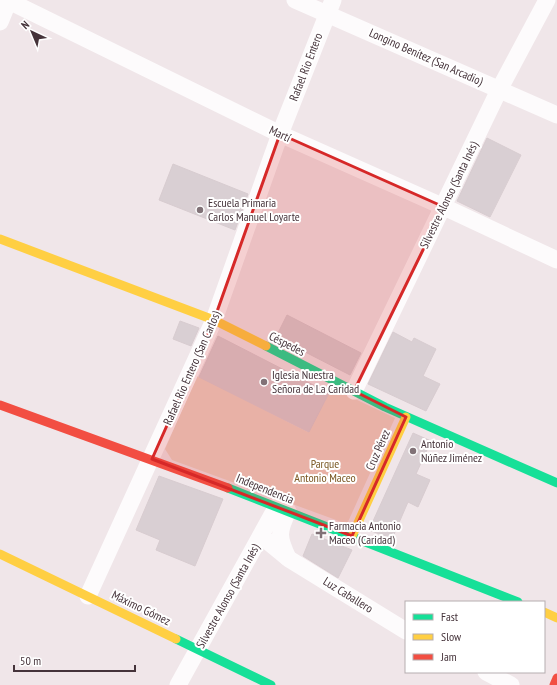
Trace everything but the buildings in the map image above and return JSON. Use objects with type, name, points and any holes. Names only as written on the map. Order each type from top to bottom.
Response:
[{"type":"main road","name":"Céspedes","points":[[0,239],[214,320],[406,417],[557,483]]},
{"type":"main road","name":"Independencia","points":[[0,405],[152,459],[515,601]]},
{"type":"main road","name":"Cruz Pérez","points":[[352,536],[406,417]]},
{"type":"main road","name":"Máximo Gómez","points":[[0,554],[271,685]]},
{"type":"main road","points":[[545,612],[557,618]]},
{"type":"main road","points":[[554,685],[557,678]]},
{"type":"street","points":[[0,22],[8,0]]},
{"type":"street","name":"Martí","points":[[8,0],[280,134],[444,207],[557,260]]},
{"type":"street","name":"Longino Benítez (San Arcadio)","points":[[295,0],[330,7],[499,90],[557,115]]},
{"type":"street","name":"Silvestre Alonso (Santa Inés)","points":[[354,391],[444,207],[499,90],[547,0]]},
{"type":"street","name":"Rafael Rio Entero","points":[[280,134],[330,7]]},
{"type":"street","name":"Rafael Rio Entero (San Carlos)","points":[[88,596],[152,459],[214,320],[280,134]]},
{"type":"street","name":"Silvestre Alonso (Santa Inés)","points":[[178,685],[199,650],[261,536],[282,509]]},
{"type":"street","points":[[282,509],[280,542],[289,560]]},
{"type":"street","name":"Luz Caballero","points":[[261,536],[289,560],[405,630]]},
{"type":"street","points":[[488,673],[511,685]]},
{"type":"highlighted area","points":[[280,134],[444,207],[354,391],[406,417],[352,536],[152,459],[214,320]]},
{"type":"green space","name":"Parque Antonio Maceo","points":[[197,376],[308,432],[332,388],[395,418],[347,524],[172,460],[165,449]]},
{"type":"traffic: fast","points":[[266,346],[385,407],[557,483]]},
{"type":"traffic: fast","points":[[228,488],[515,601]]},
{"type":"traffic: fast","points":[[176,639],[271,685]]},
{"type":"traffic: slow","points":[[0,239],[214,320],[266,346]]},
{"type":"traffic: slow","points":[[352,536],[406,417]]},
{"type":"traffic: slow","points":[[0,554],[176,639]]},
{"type":"traffic: slow","points":[[545,612],[557,618]]},
{"type":"traffic: jam","points":[[0,405],[228,488]]},
{"type":"traffic: jam","points":[[554,685],[557,678]]},
{"type":"place","name":"Escuela Primaria Carlos Manuel Loyarte","points":[[200,210]]},
{"type":"place","name":"Iglesia Nuestra Señora de La Caridad","points":[[264,382]]},
{"type":"place","name":"Antonio Núñez Jiménez","points":[[413,451]]},
{"type":"place","name":"Farmacia Antonio Maceo (Caridad)","points":[[321,533]]}]
